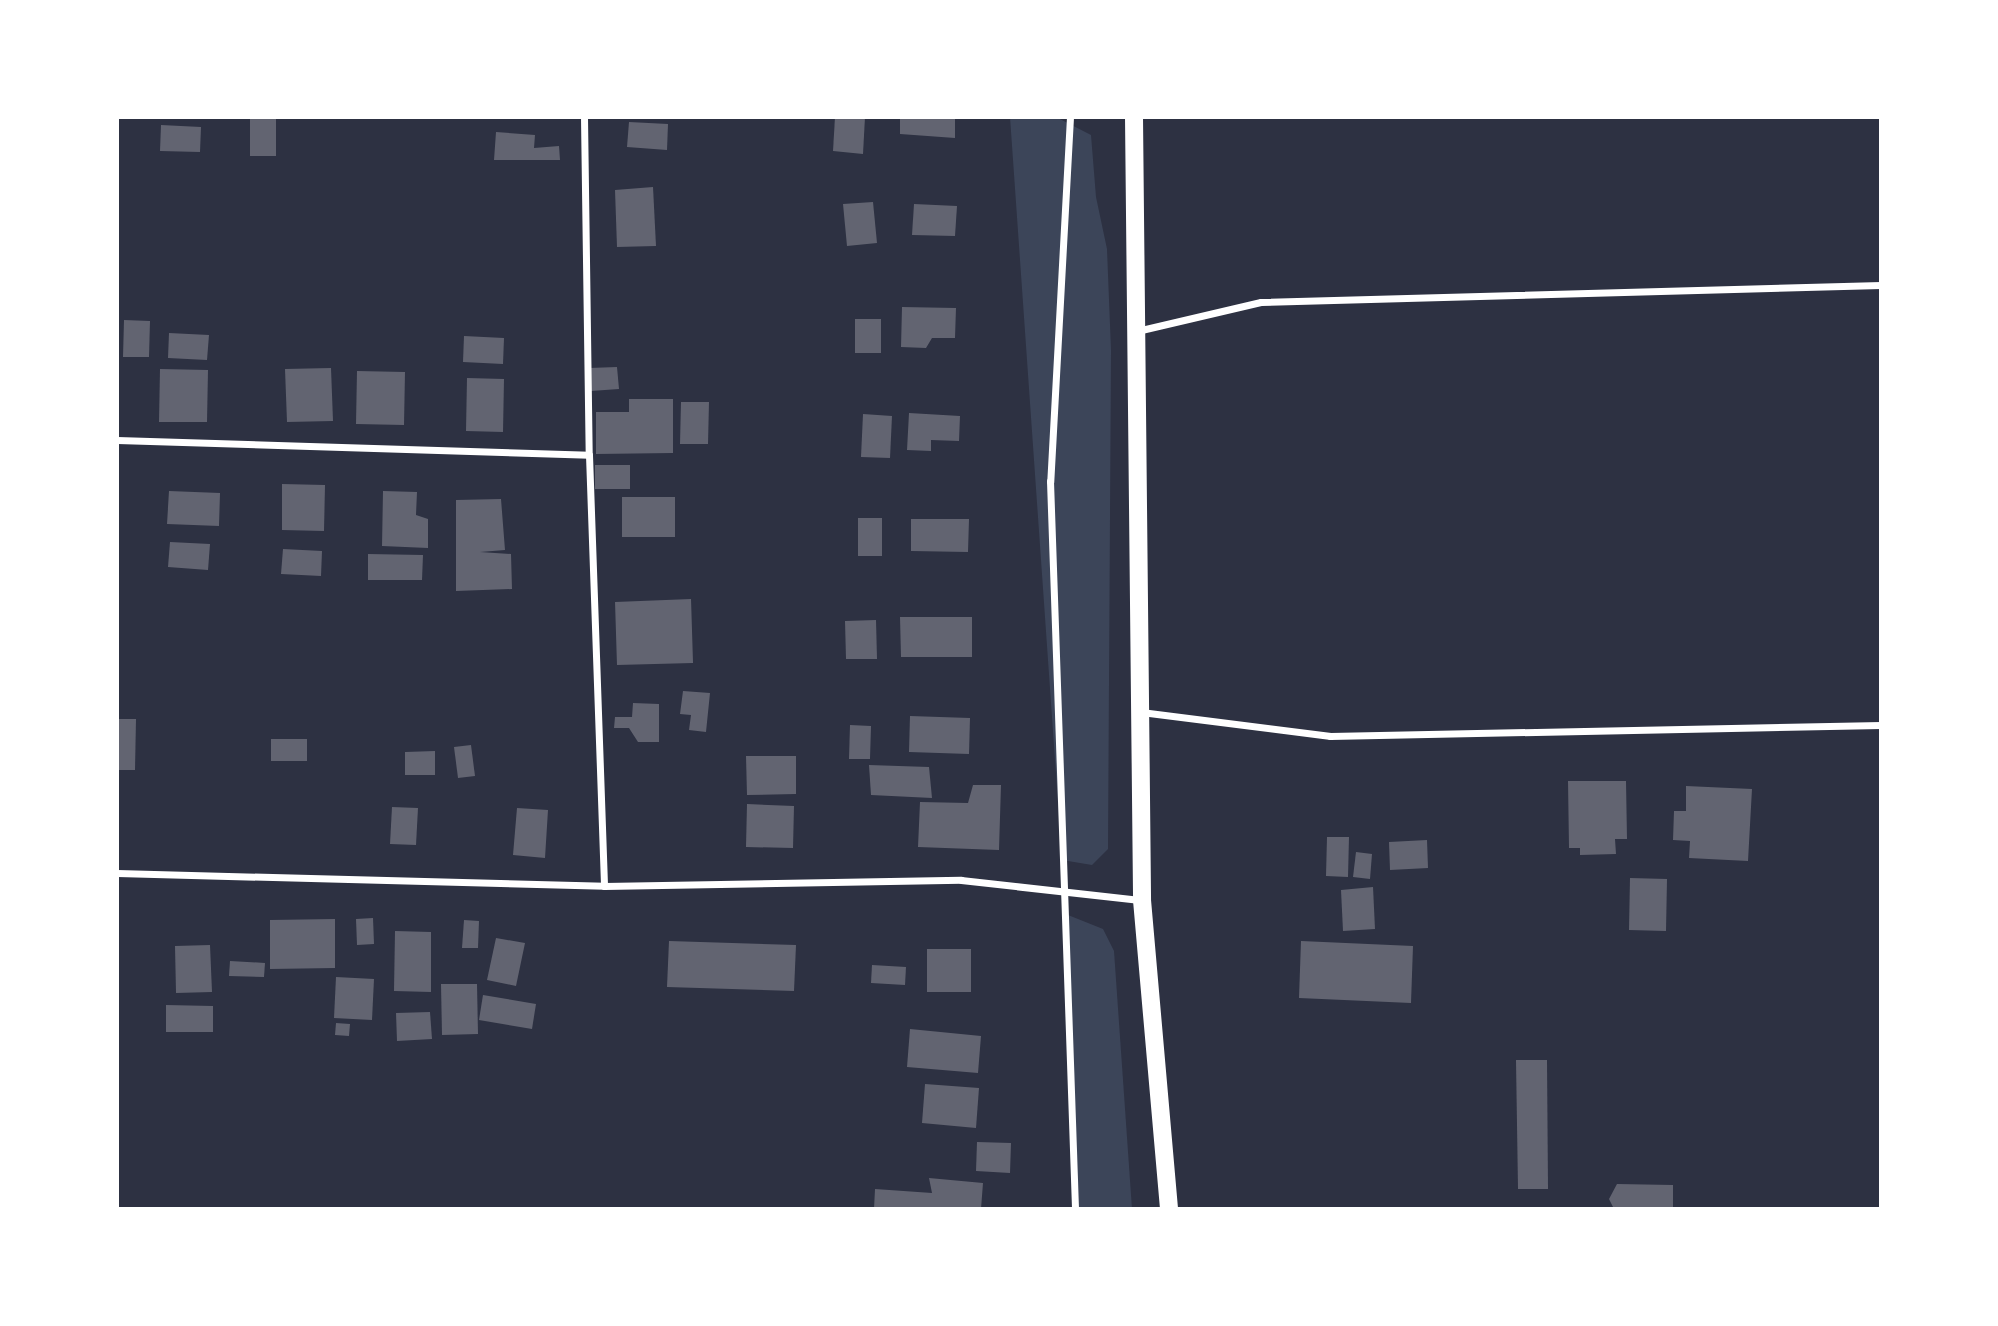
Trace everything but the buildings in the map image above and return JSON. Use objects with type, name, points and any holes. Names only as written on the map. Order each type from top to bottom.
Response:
[{"type":"main road","points":[[1134,117],[1142,900],[1169,1209]]},
{"type":"street","points":[[584,117],[589,455],[604,886]]},
{"type":"street","points":[[1070,117],[1050,481],[1075,1209]]},
{"type":"street","points":[[1137,331],[1261,302],[1881,285]]},
{"type":"street","points":[[117,440],[589,455]]},
{"type":"street","points":[[1139,712],[1330,736],[1881,725]]},
{"type":"street","points":[[117,873],[604,886],[961,880],[1062,888],[1105,899],[1142,900]]},
{"type":"shaded area","points":[[1010,117],[1056,117],[1091,135],[1096,197],[1107,249],[1111,350],[1108,849],[1092,865],[1062,860]]},
{"type":"shaded area","points":[[1068,915],[1103,929],[1114,951],[1132,1209],[1079,1209]]}]
